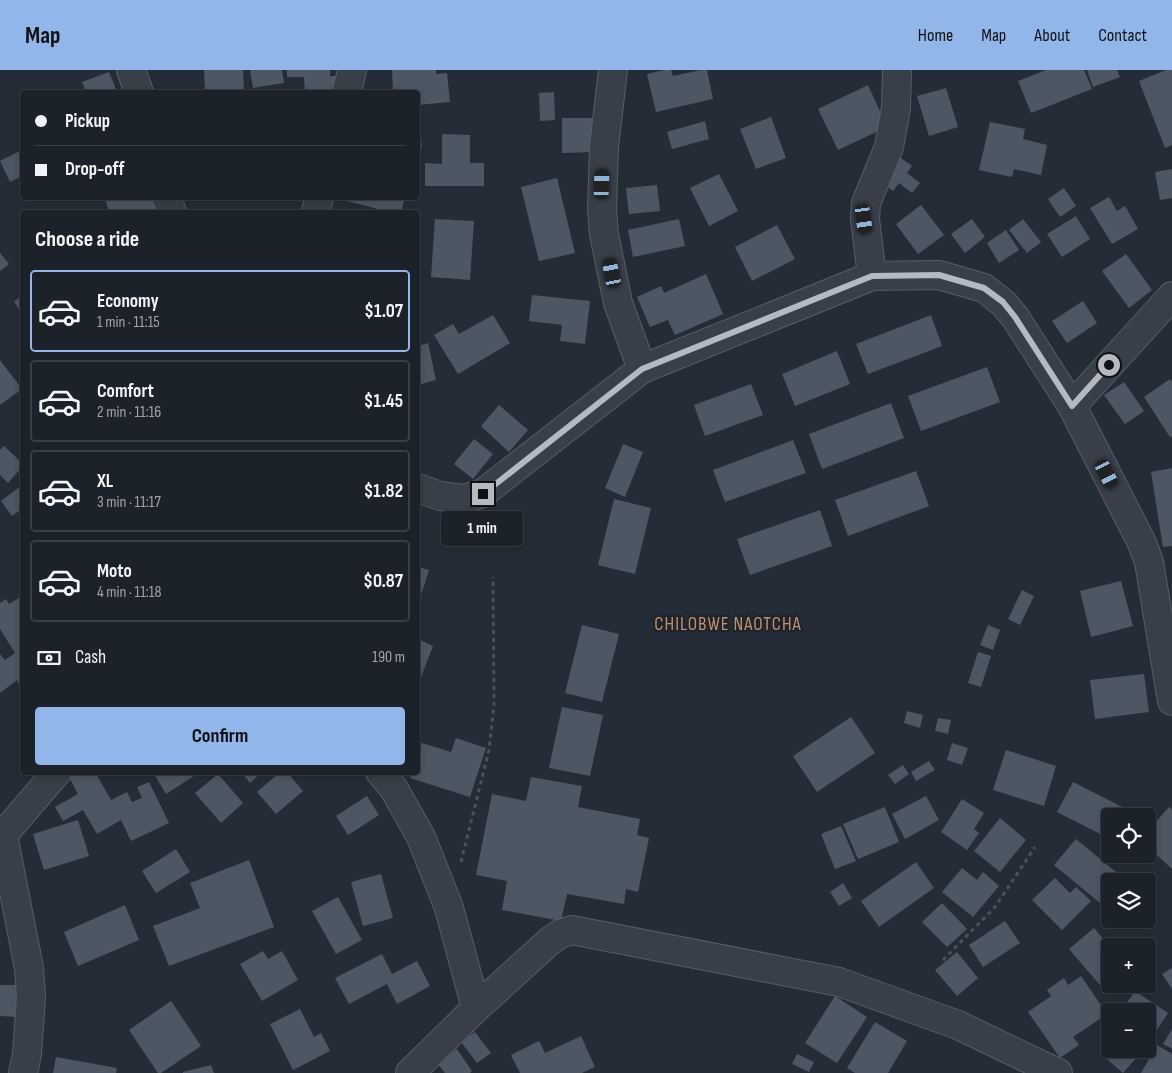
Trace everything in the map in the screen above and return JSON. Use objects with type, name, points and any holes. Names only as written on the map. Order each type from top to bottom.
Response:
[{"type":"street","points":[[131,70],[138,90]]},
{"type":"street","points":[[347,90],[352,70]]},
{"type":"street","points":[[612,70],[604,147],[603,226],[618,303],[642,369]]},
{"type":"street","points":[[872,276],[864,219],[866,203],[889,147],[896,108],[896,70]]},
{"type":"street","points":[[420,489],[440,496],[464,499],[483,494],[642,369],[872,276],[939,275],[984,288],[1003,302],[1015,317],[1072,406],[1142,542],[1149,562],[1172,701]]},
{"type":"street","points":[[1072,406],[1172,296]]},
{"type":"street","points":[[23,1073],[31,997],[29,968],[1,834],[54,775]]},
{"type":"street","points":[[382,775],[394,789],[421,837],[449,908],[476,1008]]},
{"type":"street","points":[[410,1073],[476,1008],[551,940],[560,934],[572,930],[839,982],[958,1025],[1058,1073]]},
{"type":"path","points":[[461,862],[489,750],[494,704],[493,577]]},
{"type":"path","points":[[943,960],[995,908],[1035,847]]},
{"type":"building","points":[[204,70],[243,70],[244,90],[205,90]]},
{"type":"building","points":[[250,70],[282,70],[284,83],[253,88]]},
{"type":"building","points":[[287,70],[330,70],[330,76],[343,76],[343,90],[305,90],[304,77],[287,77]]},
{"type":"building","points":[[392,70],[436,70],[436,74],[447,73],[450,102],[420,105],[420,90],[393,90]]},
{"type":"building","points":[[671,70],[673,76],[707,70],[713,99],[656,112],[647,74]]},
{"type":"building","points":[[1046,70],[1084,70],[1092,89],[1031,113],[1018,81]]},
{"type":"building","points":[[1087,70],[1117,70],[1120,77],[1093,87]]},
{"type":"building","points":[[1166,70],[1172,70],[1172,145],[1165,148],[1139,81]]},
{"type":"building","points":[[109,72],[116,90],[85,90],[82,82]]},
{"type":"building","points":[[868,85],[887,127],[838,150],[818,109]]},
{"type":"building","points":[[946,88],[958,127],[929,136],[917,96]]},
{"type":"building","points":[[554,92],[555,120],[540,121],[539,93]]},
{"type":"building","points":[[771,117],[786,158],[756,169],[740,129]]},
{"type":"building","points":[[562,118],[595,118],[595,152],[562,153]]},
{"type":"building","points":[[705,121],[709,139],[672,149],[667,132]]},
{"type":"building","points":[[990,122],[1025,129],[1023,139],[1047,145],[1041,175],[1014,169],[1012,177],[979,170]]},
{"type":"building","points":[[420,124],[422,148],[420,148]]},
{"type":"building","points":[[442,134],[470,135],[470,163],[484,163],[484,186],[425,186],[425,163],[442,164]]},
{"type":"building","points":[[20,151],[20,177],[10,182],[0,161]]},
{"type":"building","points":[[901,158],[912,166],[907,173],[920,183],[912,193],[899,183],[893,191],[883,183]]},
{"type":"building","points":[[1172,169],[1172,198],[1160,200],[1155,172]]},
{"type":"building","points":[[719,174],[738,211],[709,226],[690,188]]},
{"type":"building","points":[[557,178],[575,253],[539,261],[521,187]]},
{"type":"building","points":[[657,185],[660,211],[629,214],[626,188]]},
{"type":"building","points":[[1064,188],[1076,206],[1060,217],[1048,199]]},
{"type":"building","points":[[1109,197],[1117,211],[1125,206],[1138,229],[1112,244],[1090,208]]},
{"type":"building","points":[[106,200],[154,200],[156,210],[108,210]]},
{"type":"building","points":[[343,200],[404,200],[402,210],[382,210]]},
{"type":"building","points":[[921,205],[944,235],[918,254],[896,224]]},
{"type":"building","points":[[1076,216],[1090,239],[1062,257],[1047,234]]},
{"type":"building","points":[[435,219],[474,221],[470,280],[431,277]]},
{"type":"building","points":[[679,219],[685,246],[633,257],[628,230]]},
{"type":"building","points":[[972,219],[985,237],[965,253],[951,234]]},
{"type":"building","points":[[1023,219],[1041,242],[1027,253],[1009,230]]},
{"type":"building","points":[[777,225],[795,259],[752,281],[735,247]]},
{"type":"building","points":[[1006,230],[1019,250],[999,263],[987,243]]},
{"type":"building","points":[[0,253],[9,264],[0,271]]},
{"type":"building","points":[[1126,254],[1152,290],[1129,308],[1102,271]]},
{"type":"building","points":[[706,274],[723,314],[675,335],[668,320],[650,327],[637,297],[661,286],[664,293]]},
{"type":"building","points":[[532,295],[590,301],[585,344],[560,341],[562,325],[529,321]]},
{"type":"building","points":[[20,297],[20,312],[14,301]]},
{"type":"building","points":[[1083,301],[1097,323],[1067,343],[1052,321]]},
{"type":"building","points":[[493,315],[510,343],[458,374],[434,335],[453,324],[459,334]]},
{"type":"building","points":[[931,315],[942,346],[868,374],[856,344]]},
{"type":"building","points":[[428,343],[436,380],[420,384],[420,345]]},
{"type":"building","points":[[837,351],[850,384],[795,406],[782,374]]},
{"type":"building","points":[[0,360],[20,386],[20,390],[0,405]]},
{"type":"building","points":[[987,367],[1000,402],[921,431],[908,396]]},
{"type":"building","points":[[1170,379],[1172,382],[1172,436],[1170,437],[1144,397]]},
{"type":"building","points":[[1124,382],[1144,411],[1125,424],[1104,395]]},
{"type":"building","points":[[751,384],[763,415],[705,436],[694,405]]},
{"type":"building","points":[[891,403],[904,438],[822,469],[809,434]]},
{"type":"building","points":[[499,405],[528,430],[509,452],[481,426]]},
{"type":"building","points":[[474,439],[493,454],[473,479],[454,464]]},
{"type":"building","points":[[793,440],[806,473],[725,502],[713,470]]},
{"type":"building","points":[[623,444],[643,452],[625,497],[605,488]]},
{"type":"building","points":[[4,446],[20,461],[20,469],[8,483],[0,475],[0,450]]},
{"type":"building","points":[[1172,468],[1172,546],[1163,547],[1151,472]]},
{"type":"building","points":[[916,471],[929,506],[848,536],[835,500]]},
{"type":"building","points":[[20,487],[20,510],[12,516],[1,501]]},
{"type":"building","points":[[614,499],[651,508],[635,574],[598,565]]},
{"type":"building","points":[[820,510],[832,546],[750,575],[737,539]]},
{"type":"building","points":[[420,568],[429,570],[420,598]]},
{"type":"building","points":[[1121,581],[1133,626],[1091,637],[1080,591]]},
{"type":"building","points":[[1022,590],[1034,596],[1020,625],[1008,619]]},
{"type":"building","points":[[20,597],[20,686],[17,680],[0,693],[0,654],[5,660],[15,653],[0,629],[0,603],[6,599],[9,604]]},
{"type":"building","points":[[582,625],[619,634],[602,702],[565,693]]},
{"type":"building","points":[[988,625],[1000,630],[993,650],[980,645]]},
{"type":"building","points":[[420,640],[433,646],[420,680]]},
{"type":"building","points":[[978,652],[991,656],[981,687],[968,683]]},
{"type":"building","points":[[1144,674],[1149,712],[1095,719],[1090,680]]},
{"type":"building","points":[[562,707],[603,715],[590,776],[549,768]]},
{"type":"building","points":[[907,711],[923,715],[920,728],[904,723]]},
{"type":"building","points":[[851,717],[875,753],[817,792],[793,756]]},
{"type":"building","points":[[938,718],[951,720],[948,734],[935,731]]},
{"type":"building","points":[[456,738],[486,748],[470,797],[410,778],[411,775],[420,775],[420,750],[422,743],[451,752]]},
{"type":"building","points":[[952,743],[968,748],[962,765],[947,760]]},
{"type":"building","points":[[1006,750],[1056,766],[1044,806],[993,790]]},
{"type":"building","points":[[929,761],[935,770],[916,781],[911,772]]},
{"type":"building","points":[[903,765],[909,774],[895,784],[888,775]]},
{"type":"building","points":[[72,775],[97,775],[111,800],[127,792],[132,802],[142,798],[137,787],[149,782],[169,823],[131,841],[121,820],[97,834],[83,810],[63,821],[55,807],[78,794],[69,777]]},
{"type":"building","points":[[155,775],[195,775],[166,794]]},
{"type":"building","points":[[219,775],[243,803],[221,823],[195,793]]},
{"type":"building","points":[[243,775],[259,775],[250,783]]},
{"type":"building","points":[[277,775],[290,775],[303,791],[276,814],[257,792]]},
{"type":"building","points":[[531,777],[582,786],[578,807],[640,819],[637,835],[649,838],[638,892],[626,889],[624,904],[567,894],[561,921],[502,910],[507,881],[476,875],[492,794],[526,801]]},
{"type":"building","points":[[1073,782],[1124,808],[1101,808],[1101,834],[1057,812]]},
{"type":"building","points":[[367,796],[379,815],[348,835],[336,816]]},
{"type":"building","points":[[926,796],[939,820],[905,839],[892,814]]},
{"type":"building","points":[[962,799],[984,813],[974,829],[979,833],[967,850],[941,832]]},
{"type":"building","points":[[885,807],[899,842],[858,859],[843,824]]},
{"type":"building","points":[[1169,807],[1172,810],[1172,869],[1156,854],[1156,822]]},
{"type":"building","points":[[1000,818],[1026,840],[1000,872],[974,851]]},
{"type":"building","points":[[78,820],[89,856],[44,870],[33,834]]},
{"type":"building","points":[[841,826],[856,861],[835,869],[821,834]]},
{"type":"building","points":[[1076,839],[1101,860],[1101,863],[1105,863],[1117,873],[1101,873],[1100,903],[1054,865]]},
{"type":"building","points":[[176,849],[190,872],[156,893],[142,871]]},
{"type":"building","points":[[249,860],[274,927],[169,966],[153,926],[200,908],[190,883]]},
{"type":"building","points":[[916,862],[934,888],[879,927],[861,901]]},
{"type":"building","points":[[962,868],[977,880],[983,872],[999,886],[973,917],[942,892]]},
{"type":"building","points":[[381,874],[393,918],[363,926],[351,882]]},
{"type":"building","points":[[1055,878],[1070,893],[1076,887],[1091,901],[1062,930],[1032,900]]},
{"type":"building","points":[[843,883],[852,898],[839,906],[830,892]]},
{"type":"building","points":[[338,897],[362,940],[336,954],[312,911]]},
{"type":"building","points":[[942,903],[967,929],[947,947],[922,922]]},
{"type":"building","points":[[125,905],[139,940],[78,966],[64,932]]},
{"type":"building","points":[[1005,921],[1020,943],[983,967],[969,945]]},
{"type":"building","points":[[1094,928],[1102,938],[1101,986],[1069,949]]},
{"type":"building","points":[[263,951],[268,959],[282,951],[298,980],[262,1001],[240,964]]},
{"type":"building","points":[[957,952],[978,978],[957,996],[935,970]]},
{"type":"building","points":[[382,954],[392,974],[417,961],[430,986],[397,1004],[387,984],[349,1004],[335,978]]},
{"type":"building","points":[[1172,968],[1172,989],[1162,974]]},
{"type":"building","points":[[1081,976],[1101,1005],[1101,1018],[1073,1037],[1079,1045],[1060,1058],[1028,1012],[1051,996],[1047,990],[1064,978],[1068,985]]},
{"type":"building","points":[[0,985],[17,985],[16,1017],[0,1016]]},
{"type":"building","points":[[1134,993],[1138,993],[1153,1003],[1127,1003]]},
{"type":"building","points":[[835,996],[867,1017],[837,1063],[805,1043]]},
{"type":"building","points":[[171,1001],[201,1046],[161,1073],[158,1073],[129,1030]]},
{"type":"building","points":[[1156,1005],[1168,1013],[1156,1031]]},
{"type":"building","points":[[300,1009],[314,1037],[321,1033],[330,1051],[293,1070],[270,1024]]},
{"type":"building","points":[[875,1022],[907,1041],[888,1073],[855,1073],[847,1068]]},
{"type":"building","points":[[1172,1029],[1172,1049],[1163,1044]]},
{"type":"building","points":[[475,1032],[491,1053],[477,1063],[461,1042]]},
{"type":"building","points":[[581,1036],[595,1067],[582,1073],[520,1073],[511,1055],[539,1041],[545,1053]]},
{"type":"building","points":[[1157,1045],[1172,1054],[1172,1073],[1141,1073],[1150,1058],[1156,1058]]},
{"type":"building","points":[[457,1049],[472,1071],[470,1073],[445,1073],[437,1063]]},
{"type":"building","points":[[797,1054],[814,1062],[809,1072],[792,1064]]},
{"type":"building","points":[[56,1057],[117,1068],[116,1073],[53,1073]]},
{"type":"building","points":[[1106,1058],[1136,1058],[1123,1073]]},
{"type":"building","points":[[211,1065],[214,1073],[183,1073],[183,1072]]},
{"type":"district","name":"CHILOBWE NAOTCHA","points":[[728,624]]},
{"type":"route","points":[[483,494],[642,369],[872,276],[939,275],[984,288],[1003,302],[1015,317],[1072,406],[1109,365]]}]
